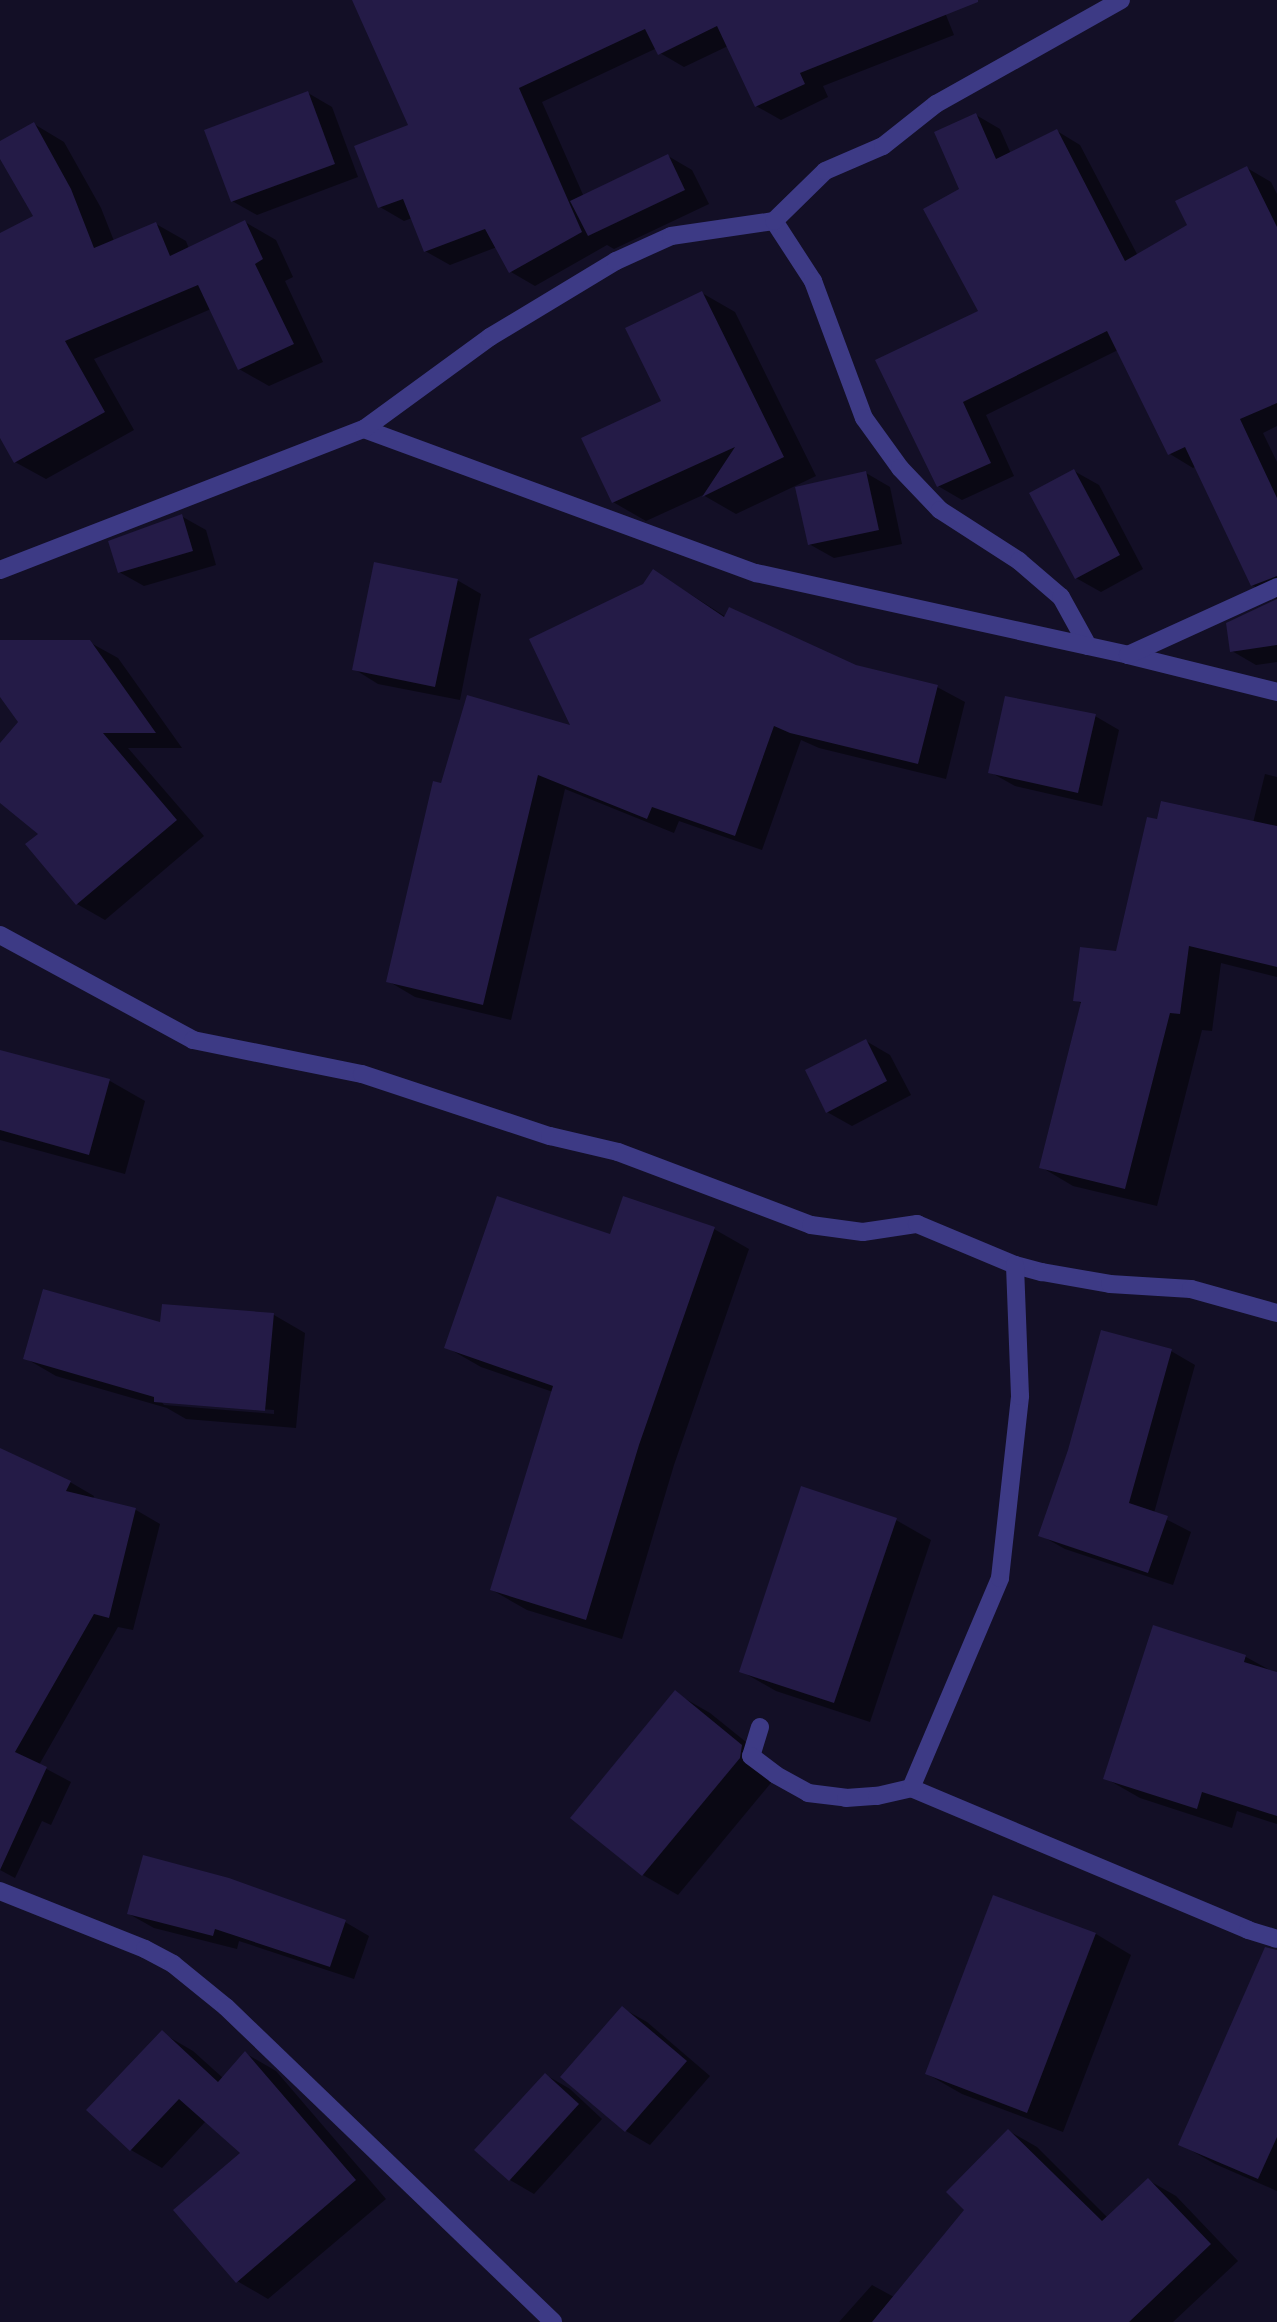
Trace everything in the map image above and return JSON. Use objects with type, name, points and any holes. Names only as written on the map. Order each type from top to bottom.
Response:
[{"type":"street","points":[[0,570],[364,429],[490,337],[616,261],[671,236],[774,221],[825,171],[883,146],[936,104],[1121,0]]},
{"type":"street","points":[[774,221],[813,281],[864,418],[900,468],[940,510],[1018,561],[1061,597],[1088,646]]},
{"type":"street","points":[[364,429],[756,573],[1128,655],[1277,692]]},
{"type":"street","points":[[1128,655],[1277,587]]},
{"type":"street","points":[[0,935],[193,1040],[362,1074],[550,1136],[618,1152],[811,1225],[863,1232],[917,1224],[1015,1265],[1110,1284],[1191,1289],[1277,1313]]},
{"type":"street","points":[[911,1788],[1000,1578],[1020,1396],[1015,1265]]},
{"type":"street","points":[[760,1727],[751,1756],[776,1775],[808,1793],[846,1798],[877,1797],[911,1788],[1248,1930],[1277,1939]]},
{"type":"street","points":[[0,1891],[145,1949],[173,1964],[226,2007],[553,2322]]},
{"type":"building","points":[[352,0],[978,2],[800,73],[805,84],[755,107],[717,26],[658,55],[645,29],[519,88],[582,232],[509,273],[485,229],[424,252],[403,199],[378,208],[354,146],[408,125]]},
{"type":"building","points":[[308,91],[335,164],[231,202],[204,130]]},
{"type":"building","points":[[976,113],[996,159],[1057,129],[1125,261],[1187,225],[1175,201],[1247,166],[1277,227],[1277,403],[1240,419],[1277,498],[1277,576],[1251,586],[1185,447],[1168,455],[1107,331],[963,402],[991,463],[937,487],[875,360],[978,311],[923,209],[959,189],[934,132]]},
{"type":"building","points":[[34,122],[71,189],[94,248],[156,222],[170,256],[245,220],[263,259],[255,264],[294,344],[238,370],[198,285],[65,341],[105,412],[14,463],[0,438],[0,233],[33,216],[0,159],[0,141]]},
{"type":"building","points":[[668,154],[685,190],[588,236],[570,201]]},
{"type":"building","points":[[702,291],[784,457],[702,497],[735,447],[612,503],[581,438],[661,401],[625,328]]},
{"type":"building","points":[[1074,469],[1120,555],[1075,579],[1029,493]]},
{"type":"building","points":[[866,471],[879,530],[808,545],[795,487]]},
{"type":"building","points":[[182,514],[193,551],[118,573],[108,541]]},
{"type":"building","points":[[374,562],[458,579],[435,687],[352,670]]},
{"type":"building","points":[[653,569],[724,617],[729,607],[856,665],[938,685],[918,764],[790,733],[774,726],[735,836],[652,807],[647,819],[538,775],[483,1005],[386,982],[433,781],[441,783],[467,695],[570,725],[529,639],[643,584]]},
{"type":"building","points":[[1277,599],[1277,645],[1230,652],[1226,623]]},
{"type":"building","points":[[0,640],[90,640],[156,733],[103,733],[177,820],[76,905],[25,844],[38,834],[0,803],[0,743],[18,722],[0,697]]},
{"type":"building","points":[[1005,696],[1096,714],[1078,793],[988,773]]},
{"type":"building","points":[[1161,801],[1277,826],[1277,967],[1189,946],[1180,1014],[1170,1013],[1125,1189],[1039,1168],[1081,1002],[1073,1001],[1080,947],[1116,951],[1147,817],[1157,819]]},
{"type":"building","points":[[866,1039],[887,1081],[826,1113],[805,1070]]},
{"type":"building","points":[[0,1050],[110,1079],[89,1155],[0,1130]]},
{"type":"building","points":[[497,1196],[610,1234],[623,1196],[715,1227],[639,1445],[586,1620],[490,1590],[553,1386],[444,1348]]},
{"type":"building","points":[[43,1289],[160,1322],[162,1304],[274,1313],[265,1411],[154,1402],[154,1397],[23,1359]]},
{"type":"building","points":[[1101,1330],[1172,1349],[1129,1503],[1168,1516],[1148,1573],[1038,1536],[1068,1450]]},
{"type":"building","points":[[0,1448],[71,1481],[66,1491],[136,1508],[109,1618],[94,1614],[15,1752],[47,1767],[0,1870]]},
{"type":"building","points":[[801,1486],[897,1518],[834,1703],[739,1672]]},
{"type":"building","points":[[1153,1625],[1246,1655],[1244,1662],[1277,1672],[1277,1816],[1202,1792],[1197,1809],[1103,1779]]},
{"type":"building","points":[[675,1690],[742,1745],[740,1758],[642,1876],[570,1818]]},
{"type":"building","points":[[143,1855],[229,1878],[346,1920],[330,1967],[215,1929],[213,1936],[127,1914]]},
{"type":"building","points":[[993,1895],[1096,1933],[1027,2113],[925,2074]]},
{"type":"building","points":[[1265,1947],[1277,1950],[1277,2137],[1258,2179],[1178,2145]]},
{"type":"building","points":[[622,2006],[687,2061],[625,2132],[560,2077]]},
{"type":"building","points":[[162,2030],[218,2082],[245,2051],[356,2180],[236,2283],[173,2210],[240,2153],[179,2099],[130,2151],[86,2110]]},
{"type":"building","points":[[545,2073],[579,2104],[509,2181],[474,2150]]},
{"type":"building","points":[[1008,2129],[1102,2221],[1148,2178],[1211,2244],[1129,2322],[872,2322],[964,2210],[946,2192]]}]
